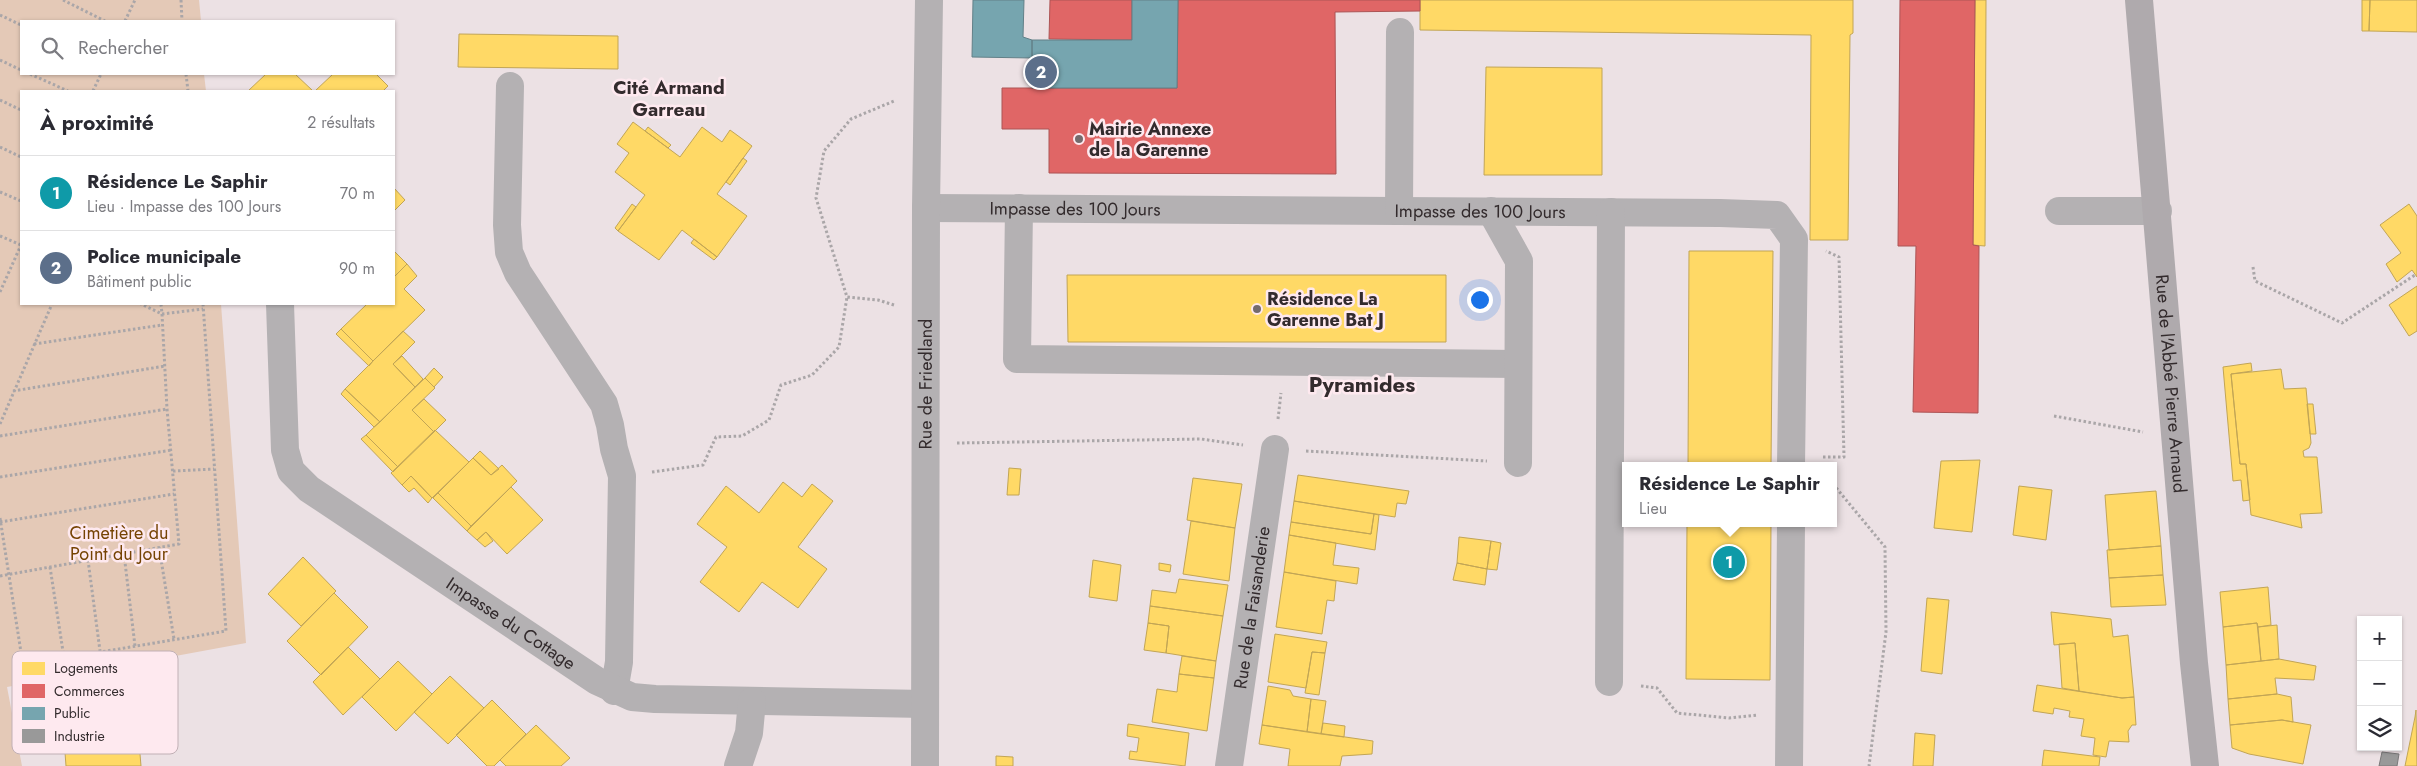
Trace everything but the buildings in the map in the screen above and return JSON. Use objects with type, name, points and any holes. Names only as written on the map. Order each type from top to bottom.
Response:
[{"type":"main road","name":"Rue de l'Abbé Pierre Arnaud","points":[[2139,0],[2194,663],[2205,766]]},
{"type":"street","name":"Rue de Friedland","points":[[925,766],[926,208],[929,0]]},
{"type":"street","points":[[1399,211],[1400,32]]},
{"type":"street","points":[[510,86],[507,225],[510,252],[518,273],[604,404],[622,476],[619,662],[614,691]]},
{"type":"street","name":"Impasse des 100 Jours","points":[[926,208],[1611,212],[1777,215],[1794,239]]},
{"type":"street","points":[[1019,208],[1017,359],[1518,364]]},
{"type":"street","points":[[1491,212],[1519,261],[1518,463]]},
{"type":"street","points":[[1609,682],[1611,212]]},
{"type":"street","points":[[2059,212],[2158,212]]},
{"type":"street","points":[[1791,461],[1794,239]]},
{"type":"street","name":"Impasse du Cottage","points":[[280,305],[285,450],[291,471],[310,489],[597,681],[614,691],[632,697],[654,699],[925,704]]},
{"type":"street","name":"Rue de la Faisanderie","points":[[1229,766],[1275,449]]},
{"type":"street","points":[[1789,766],[1791,527]]},
{"type":"street","points":[[738,766],[749,733],[752,701]]},
{"type":"path","points":[[63,0],[103,20]]},
{"type":"path","points":[[125,20],[135,0]]},
{"type":"path","points":[[181,0],[182,20]]},
{"type":"path","points":[[0,15],[20,25]]},
{"type":"path","points":[[0,60],[20,70]]},
{"type":"path","points":[[32,75],[66,90]]},
{"type":"path","points":[[92,90],[100,75]]},
{"type":"path","points":[[186,75],[188,90]]},
{"type":"path","points":[[622,476],[703,465],[716,437],[742,436],[769,420],[781,385],[812,375],[838,347],[847,297],[816,198],[824,151],[851,118],[928,88]]},
{"type":"path","points":[[0,100],[20,110]]},
{"type":"path","points":[[0,147],[20,157]]},
{"type":"path","points":[[0,192],[20,201]]},
{"type":"path","points":[[0,236],[20,245]]},
{"type":"path","points":[[1791,461],[1844,457],[1839,257],[1794,239]]},
{"type":"path","points":[[1,289],[20,247]]},
{"type":"path","points":[[2253,267],[2255,280],[2342,323],[2416,275]]},
{"type":"path","points":[[847,297],[878,300],[926,316]]},
{"type":"path","points":[[0,424],[52,305]]},
{"type":"path","points":[[143,305],[162,314],[203,309]]},
{"type":"path","points":[[0,576],[179,544],[167,409],[161,305]]},
{"type":"path","points":[[106,651],[226,631],[202,305]]},
{"type":"path","points":[[34,344],[162,325]]},
{"type":"path","points":[[1275,449],[1285,362]]},
{"type":"path","points":[[13,391],[165,366]]},
{"type":"path","points":[[0,436],[167,409]]},
{"type":"path","points":[[2054,416],[2141,432],[2174,415]]},
{"type":"path","points":[[925,443],[1201,440],[1275,449],[1518,463]]},
{"type":"path","points":[[0,478],[172,450]]},
{"type":"path","points":[[173,471],[214,469]]},
{"type":"path","points":[[1837,489],[1885,547],[1886,632],[1869,766]]},
{"type":"path","points":[[0,522],[174,494]]},
{"type":"path","points":[[0,518],[21,651]]},
{"type":"path","points":[[160,547],[174,639]]},
{"type":"path","points":[[124,554],[135,646]]},
{"type":"path","points":[[88,560],[100,651]]},
{"type":"path","points":[[50,567],[63,651]]},
{"type":"path","points":[[1609,682],[1657,688],[1677,713],[1730,718],[1788,717]]},
{"type":"green space","name":"Cimetière du Point du Jour","points":[[0,0],[199,0],[201,20],[20,20],[20,75],[204,75],[206,90],[20,90],[20,305],[221,305],[246,643],[178,656],[178,651],[12,651],[12,686],[7,687],[12,713],[12,754],[20,754],[22,766],[0,766]]},
{"type":"place","name":"Police municipale","points":[[1041,72]]},
{"type":"place","name":"Mairie Annexe de la Garenne","points":[[1079,139]]},
{"type":"place","name":"Résidence La Garenne Bat J","points":[[1257,309]]},
{"type":"place","name":"Résidence Le Saphir","points":[[1729,562]]},
{"type":"district","name":"Cité Armand Garreau","points":[[669,98]]},
{"type":"district","name":"Pyramides","points":[[1362,384]]}]
